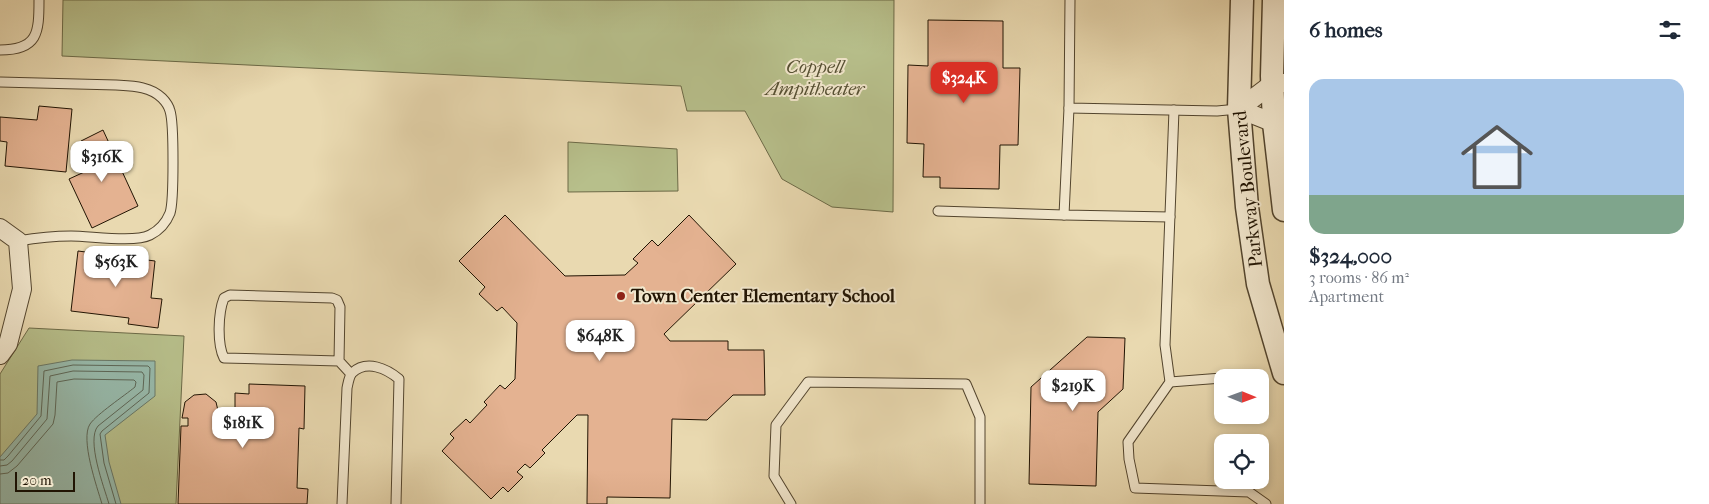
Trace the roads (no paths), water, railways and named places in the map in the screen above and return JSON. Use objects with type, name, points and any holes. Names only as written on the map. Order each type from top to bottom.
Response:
[{"type":"street","name":"Parkway Boulevard","points":[[1242,0],[1238,109],[1247,207],[1258,284],[1284,373]]},
{"type":"street","name":"Parkway Boulevard","points":[[1274,0],[1284,210]]},
{"type":"street","points":[[1238,109],[1278,84]]},
{"type":"street","points":[[1238,109],[1279,123]]},
{"type":"street","points":[[0,228],[18,241],[22,289],[8,344],[0,355]]},
{"type":"lane","points":[[0,50],[26,47],[37,34],[39,0]]},
{"type":"lane","points":[[1064,215],[1069,108],[1070,0]]},
{"type":"lane","points":[[0,82],[135,86],[150,90],[162,98],[170,111],[172,128],[172,192],[170,212],[164,226],[149,236],[134,238],[70,236],[18,241]]},
{"type":"lane","points":[[1069,108],[1217,111],[1238,109]]},
{"type":"lane","points":[[1174,110],[1165,344],[1170,382],[1128,442],[1129,459],[1135,488],[1249,492],[1266,504]]},
{"type":"lane","points":[[938,211],[1170,217]]},
{"type":"lane","points":[[339,360],[224,358],[219,349],[221,306],[224,298],[230,295],[332,298],[337,300],[340,307],[339,360],[351,374]]},
{"type":"lane","points":[[342,504],[347,388],[351,374],[362,367],[376,366],[393,374],[400,380],[396,504]]},
{"type":"lane","points":[[1170,382],[1214,379]]},
{"type":"lane","points":[[791,504],[774,476],[776,425],[808,382],[966,384],[980,417],[980,504]]},
{"type":"water","points":[[72,360],[155,361],[155,396],[105,435],[109,462],[121,504],[0,504],[0,457],[37,414],[38,366]]},
{"type":"place","name":"Town Center Elementary School","points":[[621,296]]},
{"type":"park label","name":"Coppell Ampitheater","points":[[815,78]]}]
